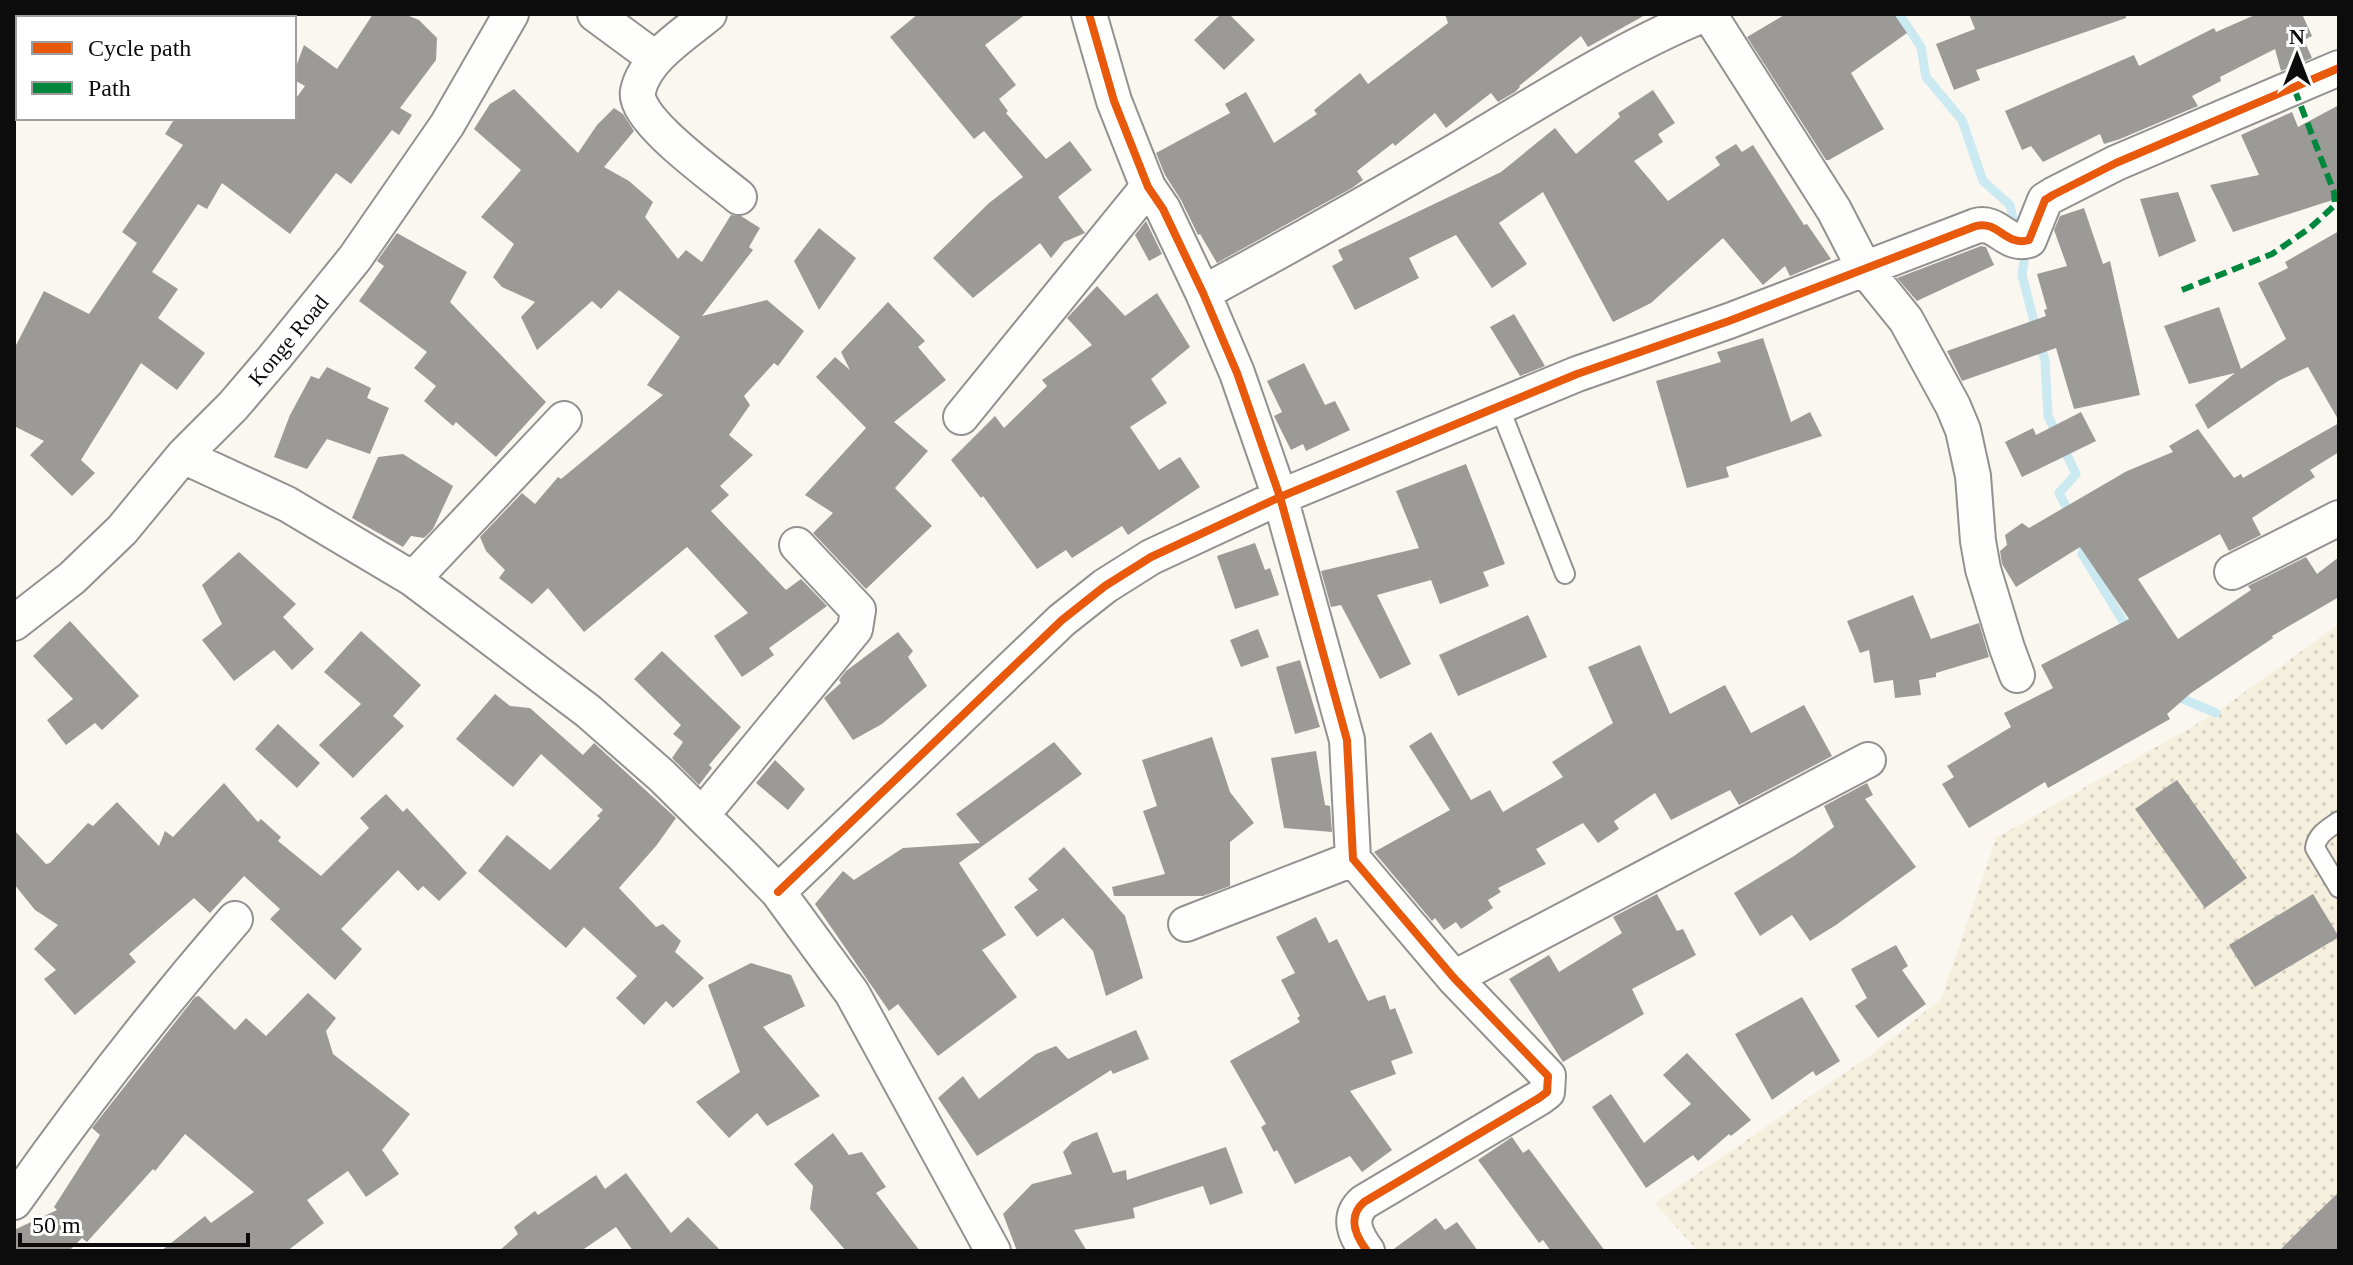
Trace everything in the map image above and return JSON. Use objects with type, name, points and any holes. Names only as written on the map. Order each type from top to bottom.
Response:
[{"type":"street","name":"Konge Road","points":[[14,623],[72,578],[122,530],[183,456],[233,406],[274,358],[355,258],[447,125],[511,14]]},
{"type":"street","points":[[595,14],[656,59]]},
{"type":"street","points":[[709,14],[656,59],[641,82],[638,103],[666,136],[739,197]]},
{"type":"street","points":[[1089,14],[1114,101],[1148,187],[1163,209],[1203,293],[1237,373],[1280,497],[1347,740],[1353,859],[1454,978],[1548,1076],[1547,1092],[1364,1202],[1357,1209],[1354,1228],[1367,1251]]},
{"type":"street","points":[[1203,293],[1343,218],[1508,119],[1670,28],[1707,14],[1834,210],[1864,268],[1906,320],[1953,406],[1963,430],[1973,476],[1983,569],[2017,675]]},
{"type":"street","points":[[778,892],[1062,620],[1151,557],[1280,497],[1577,374],[1729,321],[1984,224],[2019,243],[2029,240],[2045,200],[2053,195],[2116,163],[2339,68]]},
{"type":"street","points":[[961,417],[1148,187]]},
{"type":"street","points":[[413,579],[564,419]]},
{"type":"street","points":[[183,456],[287,504],[413,579],[588,711],[702,815],[778,892],[852,993],[993,1251]]},
{"type":"street","points":[[2232,572],[2339,518]]},
{"type":"street","points":[[702,815],[855,629],[858,610],[797,545]]},
{"type":"street","points":[[1454,978],[1868,760]]},
{"type":"street","points":[[1186,924],[1353,859]]},
{"type":"street","points":[[14,1202],[74,1116],[136,1036],[235,919]]},
{"type":"lane","points":[[1499,406],[1565,574]]},
{"type":"lane","points":[[2339,821],[2322,833],[2316,840],[2315,848],[2339,888]]},
{"type":"shaded area","points":[[2339,624],[2339,1251],[1698,1251],[1655,1203],[1871,1055],[1941,999],[1996,838],[2216,713]]},
{"type":"building","points":[[373,14],[404,14],[419,20],[437,38],[436,60],[400,108],[412,115],[399,135],[392,130],[351,184],[336,173],[290,234],[222,183],[207,209],[198,204],[152,272],[178,289],[158,318],[205,353],[177,390],[141,363],[81,460],[95,473],[72,496],[30,455],[44,441],[14,426],[14,349],[44,291],[89,314],[137,243],[122,232],[183,145],[165,134],[174,120],[296,120],[296,98],[305,86],[296,81],[296,67],[304,45],[337,69]]},
{"type":"building","points":[[918,14],[1026,14],[985,45],[1016,85],[999,99],[1008,111],[1006,113],[1046,159],[1070,141],[1092,170],[1058,197],[1085,233],[1064,242],[1051,258],[1040,243],[973,298],[933,258],[989,203],[1023,177],[984,131],[974,139],[890,37]]},
{"type":"building","points":[[1221,14],[1229,14],[1255,40],[1224,70],[1194,40]]},
{"type":"building","points":[[1445,14],[1647,14],[1588,47],[1581,36],[1515,92],[1498,102],[1491,93],[1446,128],[1435,113],[1395,146],[1393,143],[1357,171],[1363,180],[1352,188],[1217,263],[1198,235],[1156,153],[1230,113],[1225,104],[1246,92],[1274,143],[1317,114],[1314,110],[1360,73],[1368,84],[1448,23]]},
{"type":"building","points":[[1786,14],[1894,14],[1907,33],[1851,73],[1884,129],[1829,160],[1826,160],[1747,37]]},
{"type":"building","points":[[1969,14],[2126,14],[2126,18],[1976,70],[1980,80],[1954,90],[1936,44],[1975,29]]},
{"type":"building","points":[[2257,14],[2302,14],[2312,36],[2304,40],[2312,58],[2281,71],[2275,49],[2220,77],[2221,81],[2192,96],[2198,106],[2120,139],[2104,144],[2100,134],[2043,162],[2031,146],[2022,150],[2005,111],[2134,55],[2139,66],[2214,28],[2216,32]]},
{"type":"building","points":[[514,89],[578,153],[597,125],[614,108],[623,114],[634,131],[604,167],[629,181],[653,202],[645,217],[678,259],[686,250],[702,262],[731,215],[741,216],[760,228],[749,247],[753,250],[702,316],[767,300],[804,331],[778,366],[774,363],[744,396],[750,405],[729,435],[753,455],[720,486],[729,495],[711,511],[786,590],[801,579],[827,606],[769,648],[774,655],[742,677],[714,636],[748,613],[687,547],[584,632],[548,588],[532,604],[499,578],[505,570],[486,551],[480,537],[522,493],[535,504],[558,477],[561,479],[663,395],[647,385],[680,337],[619,290],[601,309],[592,301],[537,350],[521,317],[535,302],[502,287],[493,277],[514,244],[481,217],[521,170],[474,129],[490,104]]},
{"type":"building","points":[[1653,90],[1675,123],[1658,134],[1663,142],[1634,161],[1668,201],[1720,165],[1715,157],[1736,144],[1742,152],[1753,145],[1804,225],[1807,224],[1831,259],[1790,276],[1785,266],[1763,285],[1723,238],[1651,303],[1613,322],[1543,192],[1499,223],[1527,264],[1492,288],[1456,235],[1409,258],[1419,278],[1355,310],[1332,266],[1343,260],[1338,250],[1501,172],[1555,128],[1576,154],[1620,117],[1618,113]]},
{"type":"building","points":[[2339,105],[2339,198],[2233,232],[2210,185],[2259,175],[2241,135],[2292,112],[2298,127]]},
{"type":"building","points":[[2178,192],[2196,241],[2159,257],[2140,199]]},
{"type":"building","points":[[2084,208],[2103,264],[2110,261],[2140,395],[2074,409],[2056,348],[1962,381],[1947,351],[2046,316],[2044,310],[2047,309],[2037,274],[2067,266],[2054,230],[2060,216]]},
{"type":"building","points":[[1146,221],[1162,254],[1149,261],[1135,235]]},
{"type":"building","points":[[819,228],[856,258],[819,310],[794,261]]},
{"type":"building","points":[[2339,231],[2339,421],[2308,367],[2278,381],[2208,429],[2195,405],[2235,373],[2189,384],[2164,326],[2219,307],[2241,369],[2286,339],[2258,283],[2288,268],[2285,262]]},
{"type":"building","points":[[397,233],[467,272],[450,302],[546,402],[496,457],[456,422],[453,426],[424,401],[436,386],[414,368],[427,352],[359,301],[384,266],[377,261]]},
{"type":"building","points":[[1981,246],[1986,247],[1994,265],[1917,301],[1897,278]]},
{"type":"building","points":[[1097,286],[1125,316],[1157,293],[1190,347],[1151,379],[1167,403],[1130,427],[1159,470],[1180,457],[1200,487],[1128,535],[1122,526],[1072,558],[1066,550],[1037,569],[983,496],[981,498],[951,460],[995,416],[1004,428],[1047,386],[1042,380],[1092,345],[1067,318]]},
{"type":"building","points":[[888,302],[925,341],[918,347],[946,380],[894,422],[928,451],[895,488],[932,526],[866,589],[813,533],[833,513],[805,495],[866,428],[816,377],[835,357],[850,370],[841,352]]},
{"type":"building","points":[[1514,314],[1545,366],[1520,376],[1490,327]]},
{"type":"building","points":[[1763,338],[1791,422],[1810,412],[1822,436],[1726,467],[1729,477],[1687,488],[1656,381],[1721,362],[1717,352]]},
{"type":"building","points":[[1304,363],[1325,405],[1335,401],[1350,430],[1306,451],[1303,444],[1291,450],[1274,416],[1282,412],[1267,381]]},
{"type":"building","points":[[327,367],[371,388],[367,398],[389,408],[370,454],[327,439],[307,469],[274,457],[290,415],[311,376],[319,379]]},
{"type":"building","points":[[2081,412],[2096,441],[2022,477],[2005,442],[2033,428],[2036,435]]},
{"type":"building","points":[[2339,423],[2339,452],[2310,470],[2315,477],[2252,518],[2261,535],[2229,551],[2220,534],[2138,579],[2178,639],[2251,590],[2248,586],[2306,557],[2317,574],[2339,557],[2339,597],[2272,636],[2191,693],[2167,714],[2170,719],[2048,788],[2045,782],[1969,828],[1942,784],[1954,777],[1947,766],[2011,727],[2004,713],[2053,688],[2041,665],[2129,619],[2080,547],[2016,587],[2002,564],[2000,551],[2007,545],[2005,535],[2022,523],[2029,528],[2127,471],[2173,452],[2169,446],[2198,429],[2234,478],[2241,474],[2243,478]]},
{"type":"building","points":[[403,454],[453,486],[433,529],[424,538],[411,536],[403,547],[352,518],[378,457]]},
{"type":"building","points":[[1466,464],[1505,564],[1483,572],[1489,586],[1440,604],[1431,580],[1377,595],[1411,664],[1380,679],[1341,605],[1331,607],[1321,571],[1419,548],[1396,491]]},
{"type":"building","points":[[1255,543],[1265,570],[1270,568],[1279,595],[1235,609],[1217,556]]},
{"type":"building","points":[[239,552],[296,604],[283,617],[314,649],[292,670],[274,650],[234,681],[202,640],[222,624],[202,585]]},
{"type":"building","points":[[1913,595],[1931,639],[1979,623],[1989,657],[1936,673],[1936,677],[1919,680],[1921,695],[1895,698],[1893,680],[1874,683],[1869,650],[1860,653],[1847,621]]},
{"type":"building","points":[[1528,615],[1547,657],[1458,696],[1439,655]]},
{"type":"building","points":[[70,621],[139,696],[102,730],[95,723],[66,745],[47,720],[73,699],[33,656]]},
{"type":"building","points":[[1258,629],[1269,657],[1241,667],[1230,640]]},
{"type":"building","points":[[361,631],[421,685],[393,716],[404,726],[353,778],[319,745],[361,704],[324,672]]},
{"type":"building","points":[[898,632],[913,651],[908,657],[927,686],[882,724],[853,740],[824,698],[841,683],[839,680],[846,671]]},
{"type":"building","points":[[1640,645],[1670,714],[1725,685],[1751,733],[1804,705],[1832,756],[1739,805],[1730,790],[1671,820],[1655,793],[1614,821],[1619,829],[1598,843],[1583,823],[1536,849],[1546,864],[1498,888],[1501,892],[1488,900],[1493,908],[1461,929],[1456,922],[1444,930],[1435,918],[1432,921],[1374,852],[1450,810],[1409,746],[1431,732],[1471,800],[1490,790],[1503,812],[1563,777],[1552,762],[1613,723],[1588,667]]},
{"type":"building","points":[[662,651],[741,727],[709,765],[712,768],[699,785],[672,758],[683,742],[673,734],[681,725],[634,679]]},
{"type":"building","points":[[1300,660],[1320,727],[1295,734],[1276,667]]},
{"type":"building","points":[[495,694],[510,706],[530,708],[583,755],[594,743],[676,818],[619,888],[656,927],[663,924],[681,941],[675,952],[704,978],[673,1008],[666,1001],[644,1025],[616,998],[637,976],[584,927],[566,948],[478,871],[507,835],[550,870],[600,818],[597,816],[603,810],[541,754],[513,787],[456,739]]},
{"type":"building","points":[[278,724],[320,763],[297,788],[255,749]]},
{"type":"building","points":[[1212,737],[1230,792],[1254,823],[1230,842],[1230,886],[1203,896],[1114,896],[1112,887],[1165,874],[1143,811],[1157,806],[1142,760]]},
{"type":"building","points":[[1054,742],[1082,774],[959,863],[1006,935],[982,950],[1017,997],[938,1056],[898,1004],[889,1011],[815,904],[843,871],[854,880],[903,848],[980,843],[956,814]]},
{"type":"building","points":[[1316,751],[1325,805],[1330,806],[1332,832],[1284,828],[1271,758]]},
{"type":"building","points":[[775,760],[805,789],[788,810],[756,783]]},
{"type":"building","points":[[2177,780],[2247,878],[2205,908],[2135,809]]},
{"type":"building","points":[[224,783],[258,822],[261,819],[281,837],[278,841],[321,876],[369,828],[360,818],[386,794],[403,812],[407,808],[467,873],[439,901],[423,886],[418,891],[398,870],[341,929],[362,949],[335,980],[270,919],[280,909],[244,876],[210,913],[194,898],[129,954],[136,962],[75,1015],[44,979],[56,970],[34,949],[58,925],[35,910],[14,884],[14,830],[46,864],[50,863],[88,823],[93,826],[117,802],[159,846],[165,831],[173,837]]},
{"type":"building","points":[[1867,783],[1873,795],[1865,799],[1916,867],[1810,941],[1792,915],[1760,936],[1734,893],[1834,827],[1824,806]]},
{"type":"building","points":[[1064,847],[1125,916],[1143,978],[1106,996],[1093,951],[1063,918],[1037,937],[1014,907],[1038,890],[1028,879]]},
{"type":"building","points":[[1657,894],[1677,931],[1683,929],[1696,955],[1632,989],[1644,1014],[1563,1062],[1509,979],[1549,955],[1559,972],[1622,933],[1613,917]]},
{"type":"building","points":[[2313,894],[2339,937],[2255,987],[2229,945]]},
{"type":"building","points":[[1316,917],[1329,943],[1337,939],[1368,1001],[1385,995],[1390,1010],[1395,1008],[1413,1053],[1391,1061],[1396,1074],[1350,1091],[1392,1150],[1362,1172],[1350,1156],[1295,1184],[1277,1150],[1274,1152],[1261,1127],[1266,1124],[1230,1061],[1300,1022],[1297,1018],[1300,1016],[1281,980],[1295,973],[1276,937]]},
{"type":"building","points":[[1896,945],[1908,966],[1902,970],[1926,1004],[1878,1038],[1855,1006],[1867,998],[1851,969]]},
{"type":"building","points":[[751,963],[791,975],[805,1006],[763,1027],[820,1096],[767,1126],[757,1113],[729,1138],[696,1102],[740,1072],[708,985]]},
{"type":"building","points":[[308,993],[336,1018],[326,1031],[333,1054],[410,1114],[382,1150],[399,1174],[366,1197],[348,1171],[307,1200],[324,1223],[287,1251],[161,1251],[205,1216],[211,1223],[254,1192],[185,1134],[155,1171],[153,1169],[87,1242],[82,1238],[69,1251],[14,1251],[14,1230],[57,1210],[54,1207],[100,1135],[92,1128],[195,997],[199,996],[235,1030],[246,1018],[266,1036]]},
{"type":"building","points":[[1802,997],[1840,1061],[1816,1076],[1813,1071],[1772,1100],[1735,1034]]},
{"type":"building","points":[[1136,1030],[1149,1059],[1113,1074],[1111,1070],[977,1156],[938,1098],[963,1076],[979,1099],[1036,1054],[1056,1046],[1068,1059]]},
{"type":"building","points":[[1687,1053],[1751,1120],[1698,1161],[1693,1155],[1646,1188],[1592,1107],[1611,1094],[1644,1143],[1691,1104],[1663,1075]]},
{"type":"building","points":[[1097,1132],[1113,1173],[1126,1170],[1127,1180],[1226,1147],[1243,1193],[1210,1205],[1203,1186],[1133,1208],[1135,1218],[1074,1230],[1087,1251],[1017,1251],[1003,1214],[1032,1184],[1072,1174],[1063,1152],[1072,1142]]},
{"type":"building","points":[[833,1133],[849,1155],[862,1152],[886,1187],[876,1193],[920,1251],[846,1251],[810,1209],[813,1186],[794,1164]]},
{"type":"building","points":[[1512,1137],[1523,1153],[1529,1149],[1605,1251],[1551,1251],[1543,1240],[1539,1243],[1478,1160]]},
{"type":"building","points":[[626,1173],[671,1233],[688,1217],[721,1251],[633,1251],[616,1227],[581,1251],[499,1251],[518,1234],[514,1227],[535,1211],[538,1215],[596,1175],[605,1189]]},
{"type":"building","points":[[2339,1192],[2339,1251],[2279,1251],[2310,1220]]},
{"type":"building","points":[[1436,1218],[1445,1230],[1457,1222],[1478,1251],[1391,1251]]},
{"type":"waterway","points":[[1899,14],[1921,47],[1926,77],[1962,120],[1983,181],[2010,205],[2016,232]]},
{"type":"waterway","points":[[2020,246],[2024,261],[2022,275],[2036,329]]},
{"type":"waterway","points":[[2040,343],[2045,361],[2048,416],[2076,474],[2059,493],[2071,516]]},
{"type":"waterway","points":[[2085,543],[2082,554],[2129,631]]},
{"type":"waterway","points":[[2176,693],[2216,713]]},
{"type":"marked path","points":[[2182,290],[2272,254],[2310,228],[2335,205],[2334,192],[2294,88]]},
{"type":"cycle path","points":[[1089,14],[1114,101],[1148,187],[1163,209],[1203,293],[1237,373],[1280,497],[1347,740],[1353,859],[1454,978],[1548,1076],[1547,1092],[1539,1098],[1364,1202],[1354,1220],[1359,1239],[1367,1251]]},
{"type":"cycle path","points":[[778,892],[1062,620],[1105,586],[1151,557],[1280,497],[1577,374],[1729,321],[1976,226],[1990,227],[2014,240],[2029,240],[2045,200],[2053,195],[2116,163],[2339,68]]}]
